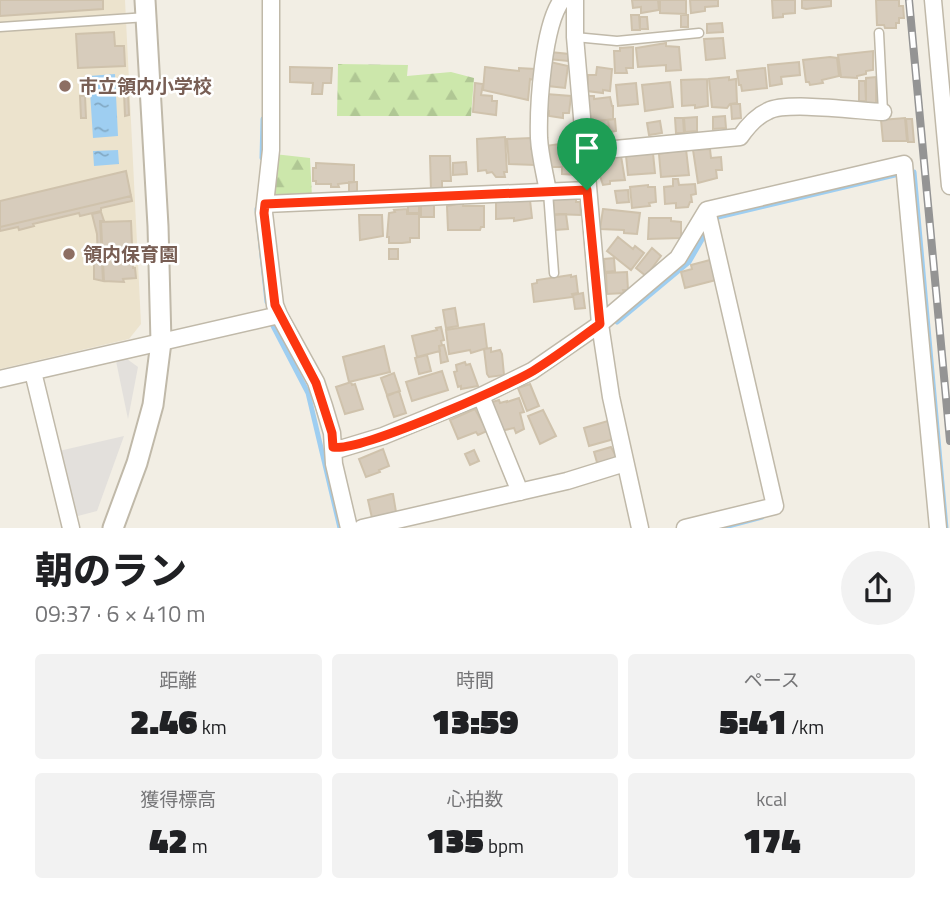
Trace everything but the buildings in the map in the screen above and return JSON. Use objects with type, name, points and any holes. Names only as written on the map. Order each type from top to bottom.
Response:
[{"type":"street","points":[[271,0],[271,150],[264,213],[275,305],[316,383],[332,433],[334,464],[349,528]]},
{"type":"street","points":[[548,192],[539,139],[543,66],[555,9],[562,0]]},
{"type":"street","points":[[575,0],[575,37],[600,324],[611,397],[640,528]]},
{"type":"street","points":[[933,0],[950,186]]},
{"type":"street","points":[[113,528],[137,463],[153,405],[161,342],[146,9]]},
{"type":"street","points":[[584,152],[740,137],[747,126],[769,110],[806,107],[883,112]]},
{"type":"street","points":[[333,447],[341,449],[383,436],[532,372],[600,324],[678,258],[707,210],[904,164],[938,528]]},
{"type":"street","points":[[265,204],[587,190]]},
{"type":"street","points":[[685,528],[775,506],[707,210]]},
{"type":"street","points":[[0,379],[279,315]]},
{"type":"street","points":[[33,372],[71,528]]},
{"type":"street","points":[[481,396],[520,492]]},
{"type":"street","points":[[362,528],[566,481],[625,463]]},
{"type":"lane","points":[[0,27],[146,9]]},
{"type":"lane","points":[[575,37],[617,41],[699,33]]},
{"type":"lane","points":[[879,33],[883,112]]},
{"type":"lane","points":[[548,192],[554,273]]},
{"type":"shaded area","points":[[0,0],[125,0],[141,324],[129,339],[0,369]]},
{"type":"shaded area","points":[[127,359],[138,367],[128,419],[116,361]]},
{"type":"shaded area","points":[[124,436],[97,511],[74,517],[59,451]]},
{"type":"green space","points":[[338,64],[408,65],[407,76],[451,72],[474,78],[471,116],[337,116]]},
{"type":"green space","points":[[274,154],[310,158],[312,197],[273,198]]},
{"type":"water","points":[[115,74],[118,136],[93,138],[89,76]]},
{"type":"water","points":[[118,150],[119,164],[94,166],[93,151]]},
{"type":"waterway","points":[[262,158],[263,119]]},
{"type":"waterway","points":[[914,172],[946,528]]},
{"type":"waterway","points":[[714,218],[899,174]]},
{"type":"waterway","points":[[257,209],[267,302]]},
{"type":"waterway","points":[[617,322],[689,262],[707,231]]},
{"type":"waterway","points":[[272,324],[308,393],[340,528]]},
{"type":"waterway","points":[[721,528],[762,517]]},
{"type":"railway","points":[[909,0],[950,441]]},
{"type":"place","name":"市立領内小学校","points":[[65,86]]},
{"type":"place","name":"領内保育園","points":[[69,254]]},
{"type":"route","points":[[587,190],[600,324],[532,372],[481,396],[383,436],[341,449],[333,447],[332,433],[316,383],[275,305],[265,204],[587,190]]}]
